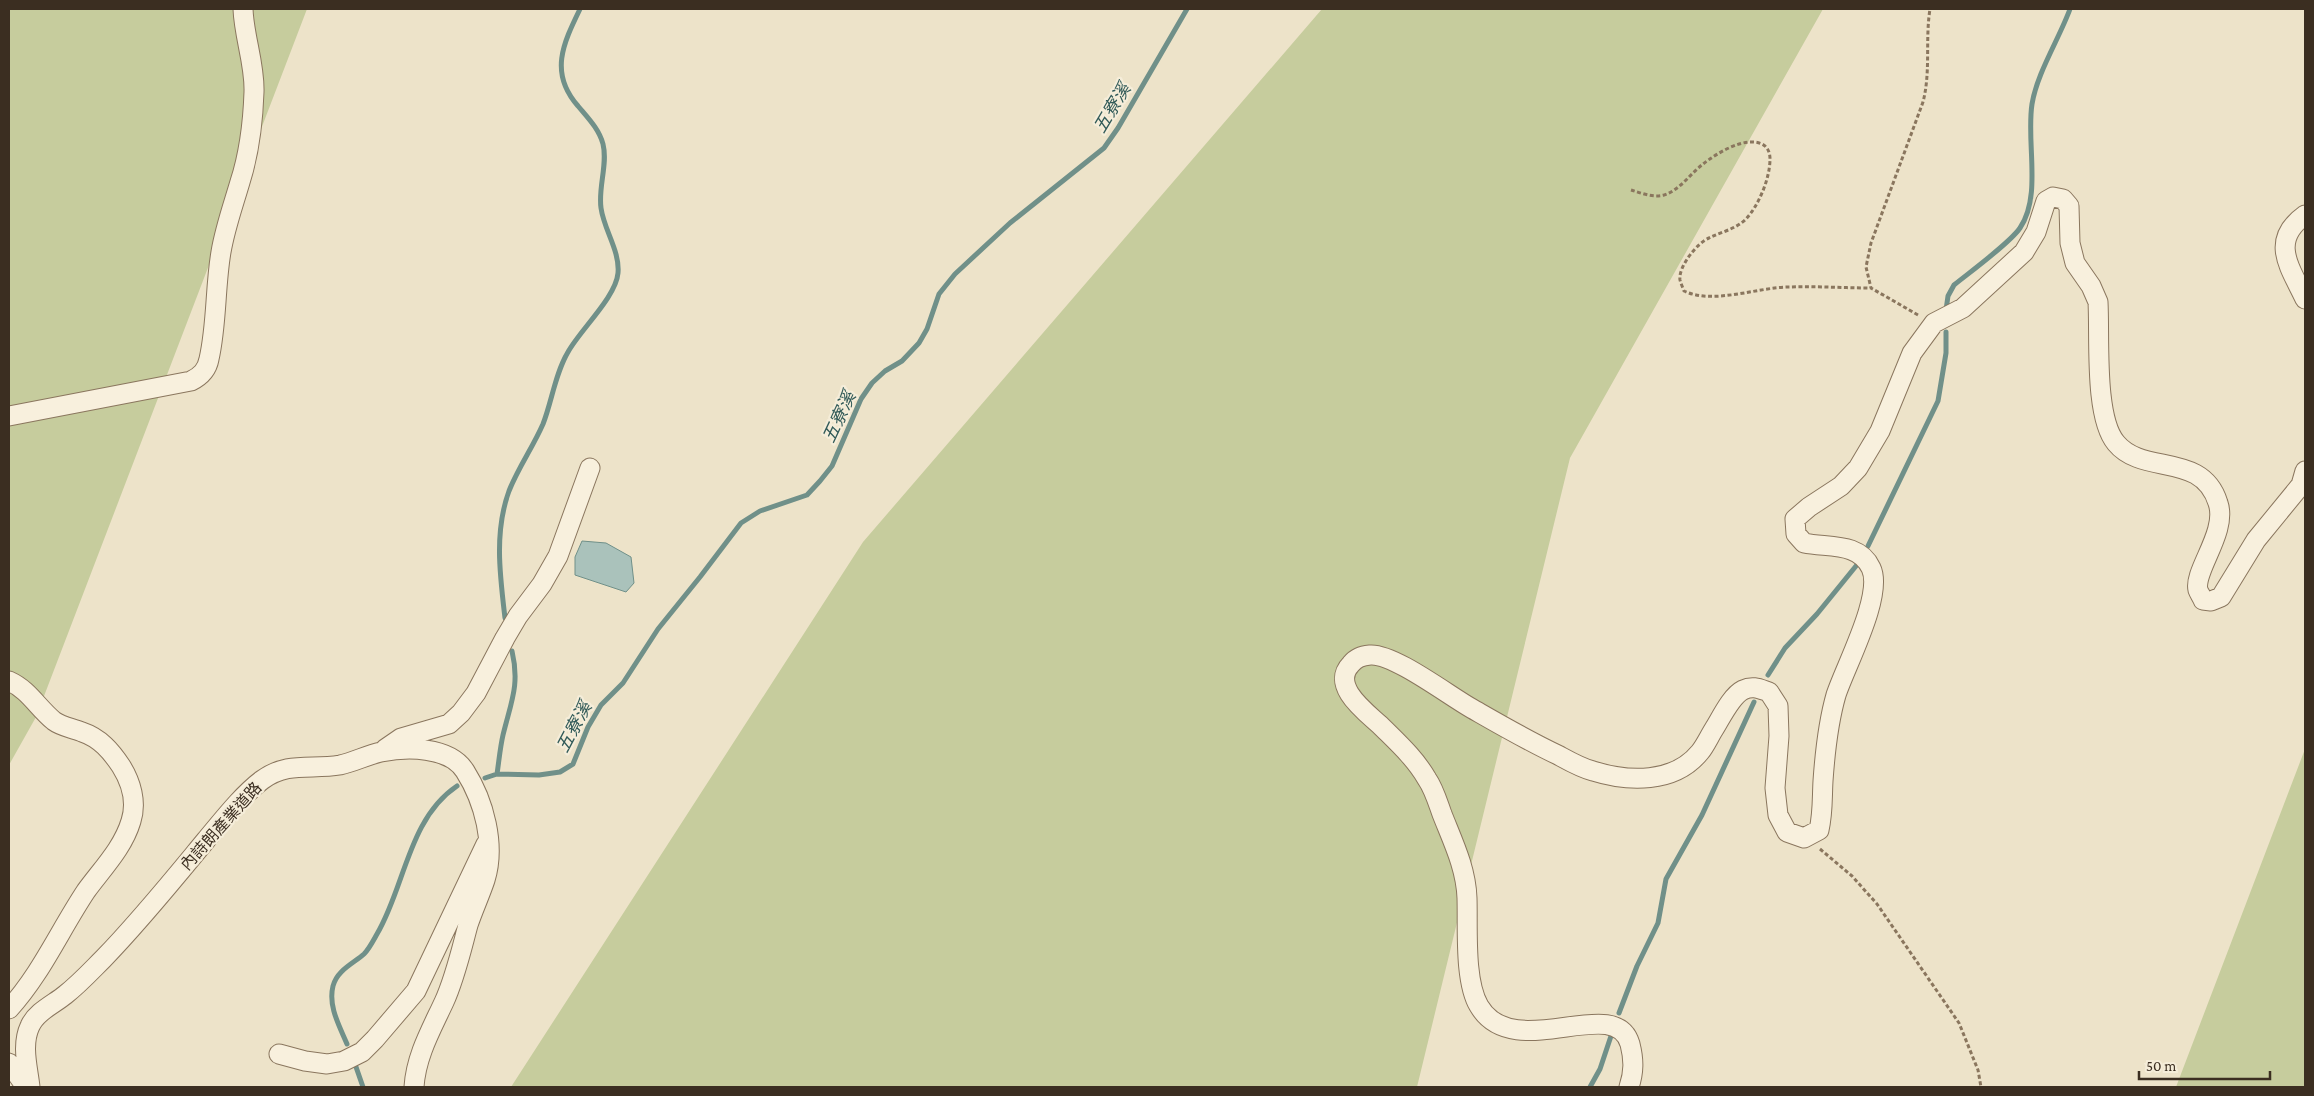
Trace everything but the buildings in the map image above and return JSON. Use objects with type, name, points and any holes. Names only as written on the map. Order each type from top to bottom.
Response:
[{"type":"lane","points":[[9,416],[191,381],[198,378],[205,370],[212,343],[225,229],[245,162],[254,93],[254,74],[243,9]]},
{"type":"lane","points":[[1629,1087],[1632,1076],[1633,1057],[1628,1036],[1620,1028],[1604,1023],[1539,1032],[1518,1032],[1495,1023],[1479,1007],[1470,976],[1467,893],[1462,864],[1428,780],[1408,753],[1353,700],[1344,682],[1347,667],[1358,658],[1372,655],[1394,661],[1469,707],[1554,753],[1590,771],[1622,778],[1648,778],[1677,771],[1699,754],[1740,691],[1753,686],[1769,692],[1778,706],[1779,736],[1775,788],[1778,815],[1787,832],[1804,838],[1819,830],[1823,810],[1825,745],[1836,695],[1866,618],[1873,587],[1872,570],[1860,553],[1842,547],[1804,543],[1796,534],[1795,519],[1841,486],[1858,468],[1880,431],[1912,353],[1934,323],[1963,308],[2024,252],[2036,232],[2046,201],[2053,197],[2063,199],[2068,206],[2070,243],[2075,263],[2091,286],[2098,302],[2103,413],[2115,443],[2130,454],[2179,467],[2199,475],[2211,488],[2219,505],[2216,532],[2198,580],[2198,590],[2203,600],[2211,601],[2221,597],[2256,540],[2302,485],[2305,471]]},
{"type":"lane","points":[[2305,215],[2294,223],[2286,236],[2285,250],[2289,265],[2305,299]]},
{"type":"lane","points":[[380,752],[401,738],[449,724],[461,713],[476,693],[504,638],[542,584],[558,556],[590,468]]},
{"type":"lane","points":[[9,681],[29,693],[54,721],[99,740],[121,767],[131,785],[134,803],[132,820],[110,861],[82,897],[26,990],[9,1009]]},
{"type":"lane","name":"內詩朗產業道路","points":[[30,1087],[25,1045],[30,1025],[43,1011],[80,983],[122,940],[228,814],[262,780],[279,771],[297,766],[322,767],[342,764],[380,752],[402,749],[435,752],[454,759],[464,769],[474,788],[489,838],[490,853],[485,879],[472,913],[445,1001],[420,1056],[414,1087]]},
{"type":"lane","points":[[279,1054],[305,1061],[327,1064],[336,1063],[362,1052],[375,1039],[416,990],[489,838]]},
{"type":"lane","points":[[9,1063],[26,1087]]},
{"type":"path","points":[[1871,288],[1866,267],[1871,243],[1923,102],[1928,81],[1928,25],[1930,9]]},
{"type":"path","points":[[1631,190],[1652,196],[1664,194],[1680,186],[1704,163],[1733,146],[1753,141],[1764,145],[1770,154],[1770,168],[1760,198],[1746,219],[1732,229],[1707,238],[1696,250],[1683,267],[1680,280],[1684,291],[1696,296],[1714,296],[1788,287],[1871,288],[1934,323]]},
{"type":"path","points":[[1804,838],[1831,857],[1878,904],[1959,1023],[1978,1070],[1981,1087]]},
{"type":"green space","points":[[9,9],[307,9],[36,717],[9,765]]},
{"type":"green space","points":[[1322,9],[1823,9],[1570,458],[1417,1087],[511,1087],[863,542]]},
{"type":"green space","points":[[2305,749],[2305,1087],[2176,1087]]},
{"type":"water","points":[[582,541],[606,543],[631,557],[634,583],[626,592],[575,575],[575,557]]},
{"type":"waterway","points":[[505,618],[499,554],[501,522],[509,491],[543,424],[564,360],[611,292],[618,273],[617,257],[605,224],[600,200],[604,159],[603,144],[596,129],[569,94],[561,70],[564,46],[580,9]]},
{"type":"waterway","name":"五寮溪","points":[[485,778],[497,774],[539,775],[560,772],[573,764],[588,727],[601,705],[623,683],[658,629],[741,523],[760,511],[807,495],[832,466],[861,399],[872,383],[885,371],[902,361],[919,343],[927,329],[939,294],[955,274],[1010,223],[1104,148],[1118,128],[1187,9]]},
{"type":"waterway","points":[[1946,310],[1948,296],[1954,285],[2008,241],[2020,228],[2027,215],[2032,185],[2032,104],[2038,80],[2070,9]]},
{"type":"waterway","points":[[1868,546],[1938,401],[1946,353],[1946,332]]},
{"type":"waterway","points":[[1768,675],[1785,648],[1817,614],[1856,566]]},
{"type":"waterway","points":[[497,774],[502,740],[515,684],[512,651]]},
{"type":"waterway","points":[[1619,1013],[1637,966],[1658,923],[1666,879],[1702,815],[1754,702]]},
{"type":"waterway","name":"五寮溪","points":[[347,1044],[333,1008],[332,993],[335,980],[342,971],[364,954],[371,945],[386,916],[409,855],[428,816],[441,800],[457,786]]},
{"type":"waterway","points":[[1590,1087],[1600,1069],[1611,1036]]},
{"type":"waterway","name":"五寮溪","points":[[355,1064],[363,1087]]}]
